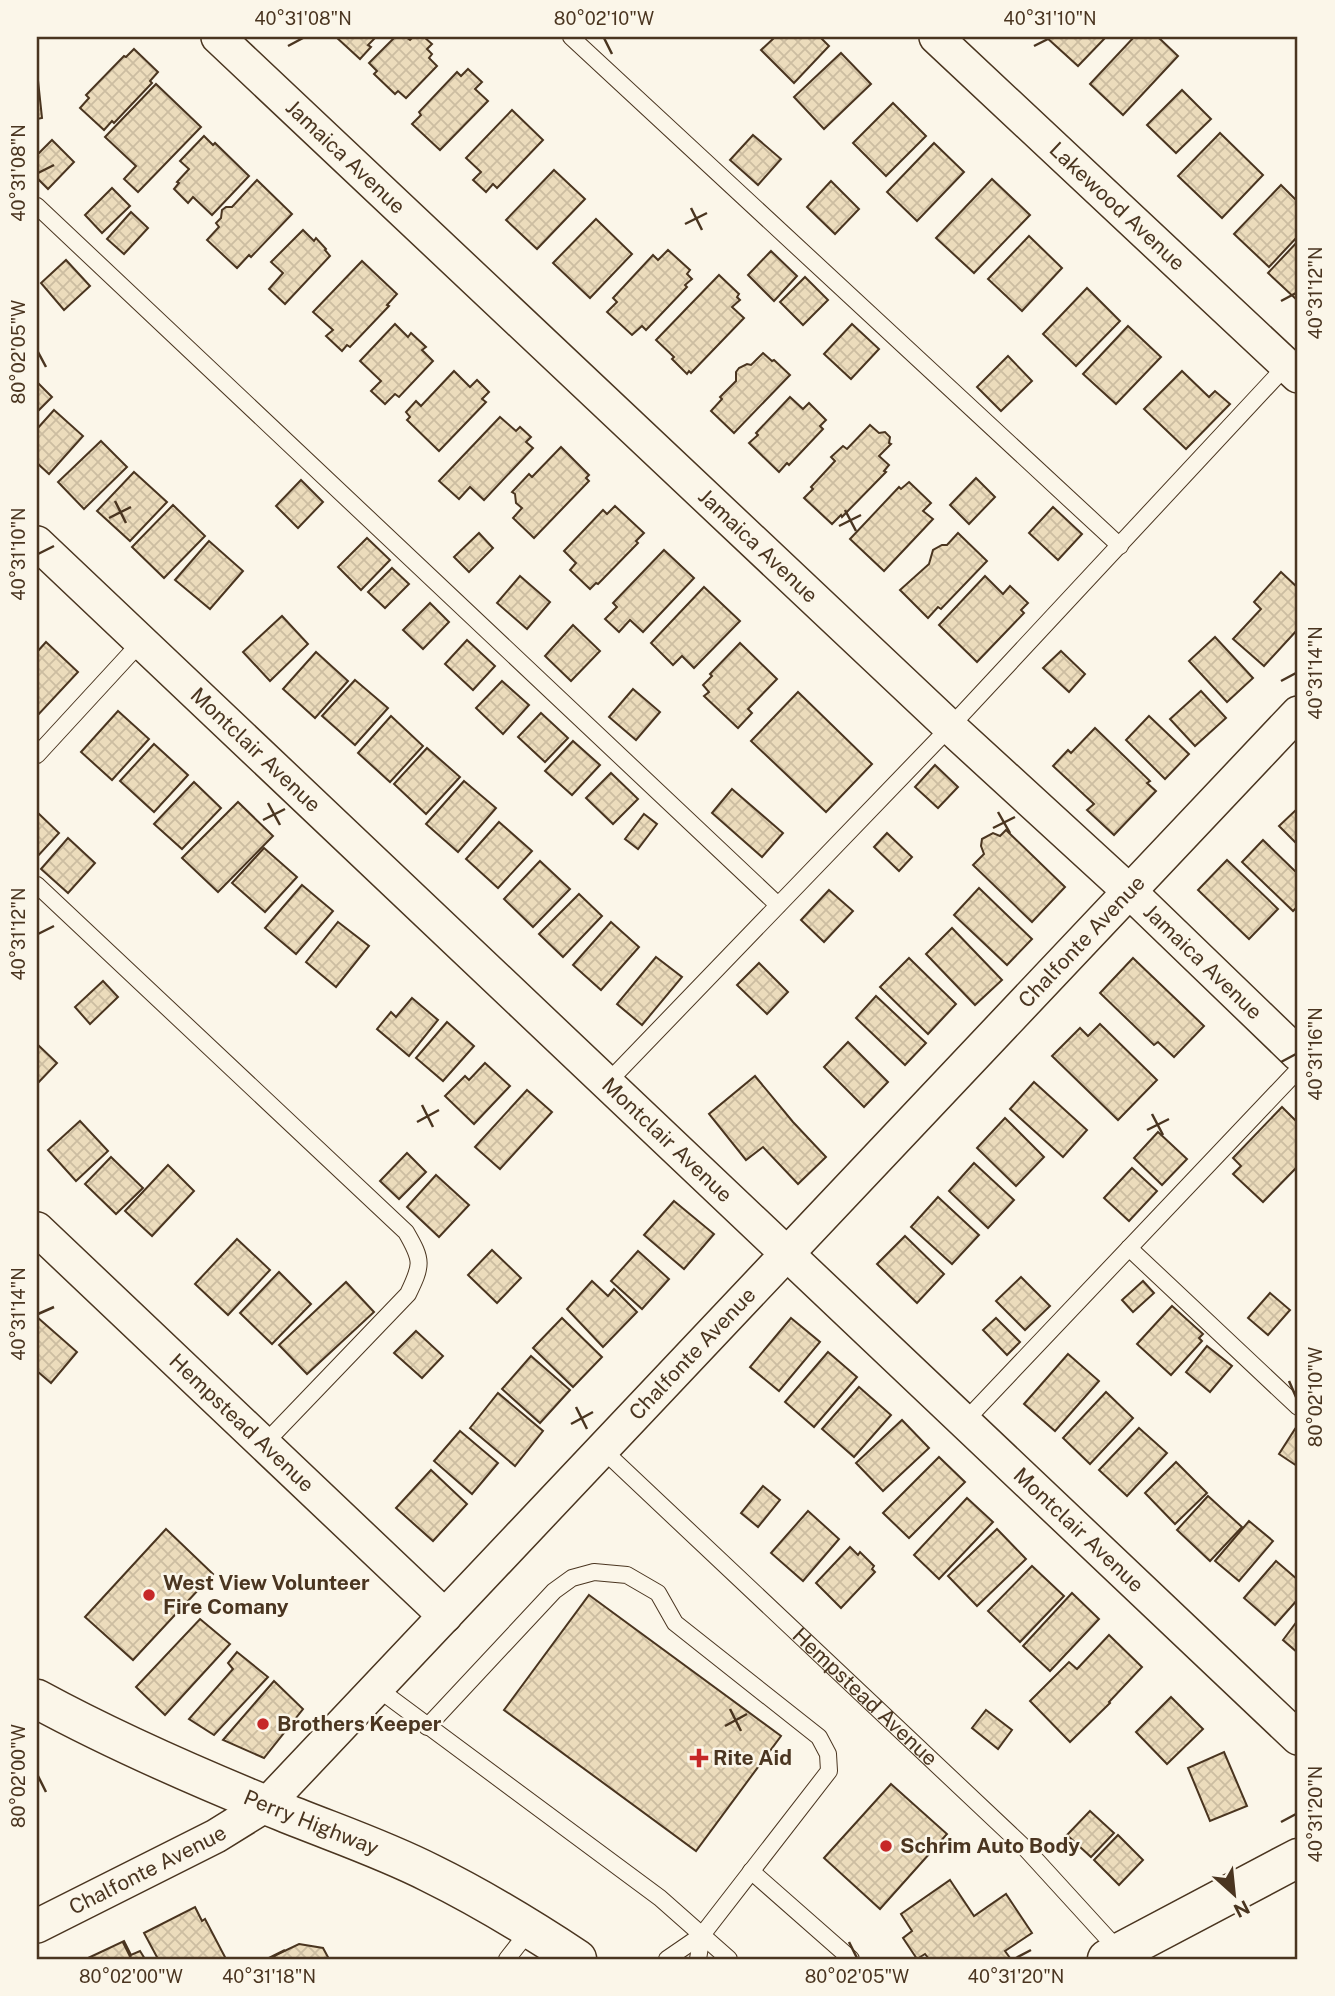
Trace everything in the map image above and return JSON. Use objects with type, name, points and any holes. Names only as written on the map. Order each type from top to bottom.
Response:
[{"type":"main road","name":"Perry Highway","points":[[37,1699],[121,1742],[428,1872],[532,1927],[577,1959]]},
{"type":"main road","points":[[1114,1956],[1298,1858]]},
{"type":"street","name":"Jamaica Avenue","points":[[218,37],[1298,1054]]},
{"type":"street","name":"Lakewood Avenue","points":[[936,37],[1292,371]]},
{"type":"street","name":"Montclair Avenue","points":[[37,543],[1298,1738]]},
{"type":"street","name":"Chalfonte Avenue","points":[[37,1926],[216,1836],[266,1805],[1298,713]]},
{"type":"street","name":"Hempstead Avenue","points":[[37,1229],[445,1616]]},
{"type":"lane","points":[[571,37],[1120,546]]},
{"type":"lane","points":[[37,206],[778,905]]},
{"type":"lane","points":[[607,1083],[950,727],[1120,546],[1292,371]]},
{"type":"lane","points":[[37,755],[141,642]]},
{"type":"lane","points":[[37,885],[406,1232],[417,1251],[419,1272],[408,1294],[264,1444]]},
{"type":"lane","points":[[965,1421],[1298,1070]]},
{"type":"lane","points":[[1129,1248],[1298,1407]]},
{"type":"lane","name":"Hempstead Avenue","points":[[603,1450],[1026,1849],[1114,1956]]},
{"type":"lane","points":[[427,1727],[554,1591],[572,1578],[594,1572],[627,1575],[658,1593],[675,1623],[819,1737],[828,1754],[829,1771],[702,1935],[667,1959]]},
{"type":"lane","points":[[377,1688],[660,1898],[729,1959]]},
{"type":"lane","points":[[751,1871],[851,1959]]},
{"type":"lane","points":[[507,1959],[532,1927]]},
{"type":"lane","points":[[698,1959],[702,1935]]},
{"type":"building","points":[[336,37],[376,37],[360,59]]},
{"type":"building","points":[[395,37],[406,37],[410,40],[413,37],[424,37],[432,44],[427,49],[432,54],[429,58],[437,66],[406,98],[398,91],[395,94],[374,74],[377,71],[369,63]]},
{"type":"building","points":[[775,37],[820,37],[829,46],[794,83],[761,50]]},
{"type":"building","points":[[1046,37],[1106,37],[1078,66]]},
{"type":"building","points":[[1134,37],[1158,37],[1178,56],[1123,115],[1090,84]]},
{"type":"building","points":[[134,49],[158,72],[150,81],[152,83],[104,130],[80,108],[89,98],[86,95]]},
{"type":"building","points":[[841,53],[871,84],[824,129],[794,97]]},
{"type":"building","points":[[468,69],[482,82],[475,89],[488,101],[440,150],[412,124],[421,115],[419,112],[457,72],[461,76]]},
{"type":"building","points":[[37,71],[42,118],[37,119]]},
{"type":"building","points":[[156,84],[201,127],[138,192],[124,179],[136,166],[105,137]]},
{"type":"building","points":[[1182,90],[1211,119],[1176,153],[1147,125]]},
{"type":"building","points":[[893,103],[926,136],[886,176],[853,143]]},
{"type":"building","points":[[512,110],[543,140],[497,188],[493,184],[486,192],[473,180],[481,172],[466,158]]},
{"type":"building","points":[[1220,133],[1263,175],[1222,218],[1178,176]]},
{"type":"building","points":[[753,135],[781,159],[758,185],[730,160]]},
{"type":"building","points":[[204,136],[249,176],[212,215],[193,197],[188,203],[174,189],[189,169],[180,161]]},
{"type":"building","points":[[52,140],[74,162],[48,189],[37,178],[37,155]]},
{"type":"building","points":[[934,143],[964,172],[917,221],[887,192]]},
{"type":"building","points":[[554,170],[585,199],[537,249],[506,220]]},
{"type":"building","points":[[992,179],[1030,215],[974,273],[936,238]]},
{"type":"building","points":[[257,180],[292,214],[237,268],[207,240],[219,227],[216,223],[221,218],[222,210],[232,207]]},
{"type":"building","points":[[831,181],[859,209],[835,234],[807,207]]},
{"type":"building","points":[[1281,185],[1298,202],[1298,236],[1269,267],[1234,234]]},
{"type":"building","points":[[112,188],[130,206],[102,233],[85,215]]},
{"type":"building","points":[[131,212],[148,228],[124,254],[107,239]]},
{"type":"building","points":[[596,219],[632,254],[590,298],[553,263]]},
{"type":"building","points":[[303,230],[314,241],[316,238],[330,256],[285,304],[269,289],[283,273],[271,262]]},
{"type":"building","points":[[1029,236],[1062,268],[1022,311],[988,279]]},
{"type":"building","points":[[1298,241],[1298,301],[1268,273]]},
{"type":"building","points":[[668,250],[690,270],[687,274],[692,279],[646,330],[642,326],[632,335],[607,312],[617,302],[613,298],[653,255],[658,260]]},
{"type":"building","points":[[771,251],[797,276],[774,301],[748,275]]},
{"type":"building","points":[[66,260],[90,286],[64,310],[41,283]]},
{"type":"building","points":[[362,261],[397,294],[350,347],[347,345],[342,351],[326,336],[333,330],[313,312]]},
{"type":"building","points":[[719,275],[739,294],[737,297],[740,300],[732,307],[744,318],[687,374],[656,340]]},
{"type":"building","points":[[805,277],[828,300],[803,325],[780,302]]},
{"type":"building","points":[[1087,288],[1120,321],[1076,366],[1043,334]]},
{"type":"building","points":[[395,324],[408,337],[411,333],[426,347],[422,350],[433,361],[399,397],[395,394],[385,404],[371,391],[381,381],[360,361]]},
{"type":"building","points":[[852,324],[879,349],[851,379],[824,354]]},
{"type":"building","points":[[1128,326],[1161,357],[1116,404],[1083,374]]},
{"type":"building","points":[[763,353],[790,375],[734,433],[711,411],[736,381],[739,368],[751,365]]},
{"type":"building","points":[[1008,356],[1032,381],[1001,411],[977,387]]},
{"type":"building","points":[[454,371],[470,387],[477,380],[489,392],[482,399],[486,402],[439,451],[407,420],[410,417],[406,412],[416,401],[421,406]]},
{"type":"building","points":[[1182,371],[1209,397],[1215,391],[1230,404],[1186,449],[1144,409]]},
{"type":"building","points":[[37,382],[52,397],[37,412]]},
{"type":"building","points":[[790,397],[803,409],[809,403],[826,420],[820,426],[823,429],[779,472],[749,443]]},
{"type":"building","points":[[54,410],[83,436],[49,474],[37,463],[37,429]]},
{"type":"building","points":[[500,417],[516,431],[520,427],[531,437],[526,442],[533,448],[484,500],[470,487],[459,499],[439,481]]},
{"type":"building","points":[[870,425],[879,433],[885,432],[890,437],[891,444],[879,456],[889,465],[884,471],[886,472],[832,524],[804,498],[835,461],[831,457],[843,446],[847,449]]},
{"type":"building","points":[[101,441],[127,467],[84,509],[58,482]]},
{"type":"building","points":[[561,447],[589,475],[586,478],[589,481],[534,538],[513,518],[522,508],[516,503],[515,494],[512,492],[529,474],[532,477]]},
{"type":"building","points":[[134,472],[167,502],[130,541],[97,511]]},
{"type":"building","points":[[976,478],[995,497],[969,524],[950,505]]},
{"type":"building","points":[[301,480],[323,502],[298,528],[276,506]]},
{"type":"building","points":[[909,482],[931,503],[923,511],[933,519],[884,571],[850,539],[899,487],[901,489]]},
{"type":"building","points":[[173,505],[205,536],[164,578],[132,547]]},
{"type":"building","points":[[615,506],[644,533],[636,541],[638,543],[590,589],[570,570],[576,563],[564,551],[603,510],[607,514]]},
{"type":"building","points":[[1053,507],[1082,534],[1058,560],[1029,533]]},
{"type":"building","points":[[479,533],[493,548],[469,572],[454,557]]},
{"type":"building","points":[[958,533],[987,561],[941,609],[938,607],[928,618],[900,590],[929,564],[933,550],[947,545]]},
{"type":"building","points":[[367,538],[390,560],[361,590],[338,567]]},
{"type":"building","points":[[209,541],[243,571],[210,609],[175,580]]},
{"type":"building","points":[[664,550],[694,578],[643,632],[630,620],[619,632],[605,619],[617,607],[613,603]]},
{"type":"building","points":[[392,568],[409,584],[385,608],[368,592]]},
{"type":"building","points":[[1281,572],[1298,588],[1298,629],[1264,666],[1233,639],[1261,609],[1254,602]]},
{"type":"building","points":[[520,576],[550,602],[527,629],[497,603]]},
{"type":"building","points":[[985,576],[1003,594],[1010,586],[1028,603],[1021,610],[1024,613],[977,662],[939,625]]},
{"type":"building","points":[[704,587],[740,621],[694,668],[682,656],[673,665],[651,643]]},
{"type":"building","points":[[430,603],[449,622],[423,649],[403,630]]},
{"type":"building","points":[[282,616],[308,644],[270,681],[243,652]]},
{"type":"building","points":[[573,625],[600,651],[571,681],[545,656]]},
{"type":"building","points":[[1215,637],[1253,678],[1227,702],[1189,661]]},
{"type":"building","points":[[467,640],[495,666],[473,690],[445,664]]},
{"type":"building","points":[[46,642],[78,672],[37,716],[37,652]]},
{"type":"building","points":[[740,643],[777,679],[748,709],[752,713],[738,728],[704,696],[709,692],[703,685]]},
{"type":"building","points":[[1061,651],[1085,674],[1069,692],[1043,668]]},
{"type":"building","points":[[316,652],[348,681],[315,718],[283,689]]},
{"type":"building","points":[[355,680],[388,708],[355,745],[322,716]]},
{"type":"building","points":[[502,681],[529,705],[503,734],[476,708]]},
{"type":"building","points":[[633,689],[660,712],[636,740],[609,717]]},
{"type":"building","points":[[1201,691],[1226,718],[1195,746],[1170,719]]},
{"type":"building","points":[[798,692],[872,764],[826,812],[751,741]]},
{"type":"building","points":[[118,711],[149,739],[112,780],[81,752]]},
{"type":"building","points":[[541,713],[568,738],[545,762],[518,737]]},
{"type":"building","points":[[391,716],[423,746],[390,782],[358,753]]},
{"type":"building","points":[[1149,716],[1189,754],[1165,779],[1126,740]]},
{"type":"building","points":[[1095,728],[1150,781],[1147,783],[1156,791],[1114,835],[1087,810],[1094,804],[1053,766],[1068,750],[1071,753]]},
{"type":"building","points":[[573,741],[600,765],[572,795],[545,771]]},
{"type":"building","points":[[154,744],[188,775],[154,812],[120,781]]},
{"type":"building","points":[[427,748],[460,777],[426,814],[394,784]]},
{"type":"building","points":[[935,765],[958,787],[938,808],[915,787]]},
{"type":"building","points":[[611,773],[638,799],[613,824],[586,798]]},
{"type":"building","points":[[464,781],[496,808],[458,852],[426,824]]},
{"type":"building","points":[[194,782],[221,808],[182,849],[154,824]]},
{"type":"building","points":[[732,789],[783,833],[762,857],[712,813]]},
{"type":"building","points":[[238,802],[273,836],[218,892],[182,858]]},
{"type":"building","points":[[1298,808],[1298,845],[1279,826]]},
{"type":"building","points":[[37,812],[59,833],[37,857]]},
{"type":"building","points":[[644,814],[657,824],[638,849],[625,839]]},
{"type":"building","points":[[499,822],[532,851],[498,888],[466,859]]},
{"type":"building","points":[[1006,830],[1065,887],[1032,922],[973,865],[984,854],[982,839],[993,833],[1000,836]]},
{"type":"building","points":[[887,833],[912,857],[899,871],[874,847]]},
{"type":"building","points":[[68,838],[95,863],[68,893],[41,869]]},
{"type":"building","points":[[1263,840],[1298,874],[1298,906],[1293,911],[1242,862]]},
{"type":"building","points":[[264,848],[297,877],[265,912],[232,883]]},
{"type":"building","points":[[1227,860],[1278,909],[1249,939],[1198,890]]},
{"type":"building","points":[[540,861],[570,889],[533,927],[504,899]]},
{"type":"building","points":[[302,885],[333,911],[296,954],[265,928]]},
{"type":"building","points":[[979,888],[1032,939],[1007,965],[954,915]]},
{"type":"building","points":[[829,890],[853,911],[824,942],[801,920]]},
{"type":"building","points":[[579,894],[602,916],[563,957],[539,934]]},
{"type":"building","points":[[338,922],[369,946],[336,987],[306,962]]},
{"type":"building","points":[[611,922],[639,947],[601,990],[573,965]]},
{"type":"building","points":[[952,928],[1002,980],[975,1005],[926,954]]},
{"type":"building","points":[[656,957],[682,977],[642,1025],[617,1004]]},
{"type":"building","points":[[909,958],[956,1004],[928,1034],[880,987]]},
{"type":"building","points":[[1133,958],[1204,1026],[1174,1057],[1158,1042],[1154,1045],[1100,993]]},
{"type":"building","points":[[759,963],[788,992],[767,1014],[737,985]]},
{"type":"building","points":[[103,981],[118,997],[90,1024],[75,1007]]},
{"type":"building","points":[[876,996],[926,1043],[905,1065],[856,1018]]},
{"type":"building","points":[[412,998],[438,1020],[409,1056],[377,1029],[391,1012],[396,1017]]},
{"type":"building","points":[[447,1022],[474,1046],[443,1081],[416,1058]]},
{"type":"building","points":[[1100,1024],[1157,1080],[1118,1120],[1052,1056],[1080,1028],[1088,1036]]},
{"type":"building","points":[[848,1042],[888,1082],[864,1107],[824,1067]]},
{"type":"building","points":[[37,1044],[57,1063],[37,1084]]},
{"type":"building","points":[[485,1063],[510,1086],[474,1124],[445,1096],[465,1076],[469,1080]]},
{"type":"building","points":[[755,1076],[826,1157],[798,1184],[763,1147],[746,1160],[709,1114]]},
{"type":"building","points":[[1034,1082],[1087,1130],[1063,1157],[1010,1109]]},
{"type":"building","points":[[527,1090],[552,1112],[500,1169],[475,1147]]},
{"type":"building","points":[[1282,1107],[1298,1123],[1298,1166],[1263,1202],[1233,1174],[1241,1166],[1233,1158]]},
{"type":"building","points":[[1005,1118],[1044,1157],[1016,1186],[977,1148]]},
{"type":"building","points":[[80,1121],[108,1151],[76,1181],[48,1150]]},
{"type":"building","points":[[1158,1132],[1187,1159],[1162,1185],[1134,1158]]},
{"type":"building","points":[[407,1153],[426,1172],[399,1199],[380,1181]]},
{"type":"building","points":[[111,1157],[143,1188],[116,1214],[85,1184]]},
{"type":"building","points":[[974,1163],[1014,1200],[988,1228],[949,1191]]},
{"type":"building","points":[[168,1165],[194,1191],[152,1236],[125,1211]]},
{"type":"building","points":[[1132,1168],[1157,1191],[1129,1221],[1104,1198]]},
{"type":"building","points":[[436,1175],[469,1205],[439,1237],[407,1207]]},
{"type":"building","points":[[938,1197],[979,1235],[952,1264],[911,1227]]},
{"type":"building","points":[[674,1201],[714,1234],[684,1269],[644,1235]]},
{"type":"building","points":[[905,1236],[944,1274],[917,1303],[877,1264]]},
{"type":"building","points":[[237,1239],[270,1270],[228,1315],[195,1284]]},
{"type":"building","points":[[492,1250],[521,1278],[497,1303],[468,1275]]},
{"type":"building","points":[[638,1251],[669,1279],[642,1309],[611,1281]]},
{"type":"building","points":[[279,1272],[311,1304],[272,1344],[240,1313]]},
{"type":"building","points":[[1021,1277],[1050,1306],[1025,1330],[996,1301]]},
{"type":"building","points":[[592,1281],[608,1296],[614,1289],[637,1312],[603,1347],[567,1309]]},
{"type":"building","points":[[1143,1281],[1154,1293],[1133,1312],[1122,1300]]},
{"type":"building","points":[[346,1282],[374,1312],[307,1374],[279,1345]]},
{"type":"building","points":[[1270,1293],[1290,1310],[1268,1335],[1248,1318]]},
{"type":"building","points":[[1172,1306],[1203,1334],[1199,1338],[1202,1341],[1171,1375],[1137,1344]]},
{"type":"building","points":[[37,1317],[77,1352],[51,1383],[37,1371]]},
{"type":"building","points":[[562,1318],[602,1357],[573,1387],[533,1348]]},
{"type":"building","points":[[791,1318],[820,1342],[779,1391],[750,1367]]},
{"type":"building","points":[[996,1318],[1020,1342],[1007,1355],[983,1330]]},
{"type":"building","points":[[416,1331],[443,1356],[422,1378],[394,1353]]},
{"type":"building","points":[[1207,1346],[1232,1366],[1210,1392],[1186,1372]]},
{"type":"building","points":[[828,1352],[857,1377],[814,1427],[785,1402]]},
{"type":"building","points":[[1068,1354],[1099,1381],[1055,1431],[1024,1404]]},
{"type":"building","points":[[531,1356],[570,1390],[540,1423],[502,1389]]},
{"type":"building","points":[[859,1387],[891,1415],[854,1457],[822,1429]]},
{"type":"building","points":[[1106,1392],[1133,1418],[1090,1464],[1063,1438]]},
{"type":"building","points":[[498,1393],[543,1431],[515,1466],[470,1428]]},
{"type":"building","points":[[902,1420],[929,1448],[883,1491],[856,1463]]},
{"type":"building","points":[[1139,1428],[1167,1453],[1127,1496],[1099,1470]]},
{"type":"building","points":[[1295,1429],[1298,1431],[1297,1466],[1279,1454]]},
{"type":"building","points":[[460,1431],[498,1463],[472,1494],[434,1461]]},
{"type":"building","points":[[939,1457],[965,1482],[909,1538],[883,1513]]},
{"type":"building","points":[[1176,1462],[1207,1493],[1175,1524],[1145,1493]]},
{"type":"building","points":[[431,1470],[467,1504],[433,1541],[396,1508]]},
{"type":"building","points":[[763,1486],[780,1500],[758,1527],[741,1513]]},
{"type":"building","points":[[1208,1496],[1242,1527],[1210,1561],[1177,1530]]},
{"type":"building","points":[[967,1498],[993,1522],[939,1579],[914,1555]]},
{"type":"building","points":[[808,1511],[839,1539],[803,1581],[771,1553]]},
{"type":"building","points":[[1249,1521],[1273,1541],[1239,1581],[1215,1561]]},
{"type":"building","name":"West View Volunteer Fire Comany","points":[[166,1529],[213,1574],[133,1660],[85,1617]]},
{"type":"building","points":[[997,1529],[1026,1559],[977,1606],[948,1576]]},
{"type":"building","points":[[850,1547],[858,1555],[860,1552],[874,1566],[872,1569],[875,1572],[841,1608],[816,1583]]},
{"type":"building","points":[[1276,1561],[1298,1580],[1298,1599],[1275,1625],[1244,1598]]},
{"type":"building","points":[[1032,1566],[1064,1596],[1020,1642],[988,1611]]},
{"type":"building","points":[[1072,1593],[1099,1619],[1050,1671],[1023,1646]]},
{"type":"building","name":"Rite Aid","points":[[589,1595],[781,1736],[696,1851],[504,1710]]},
{"type":"building","points":[[200,1619],[230,1644],[165,1715],[136,1687]]},
{"type":"building","points":[[1298,1620],[1298,1653],[1283,1640]]},
{"type":"building","points":[[1109,1635],[1142,1667],[1070,1742],[1030,1701],[1069,1662],[1077,1669]]},
{"type":"building","points":[[237,1652],[268,1677],[214,1735],[189,1719],[233,1669],[228,1663]]},
{"type":"building","name":"Brothers Keeper","points":[[274,1681],[303,1709],[264,1758],[223,1740]]},
{"type":"building","points":[[1171,1697],[1203,1729],[1167,1764],[1136,1732]]},
{"type":"building","points":[[986,1710],[1012,1730],[998,1749],[972,1728]]},
{"type":"building","points":[[1224,1752],[1247,1806],[1210,1821],[1188,1768]]},
{"type":"building","name":"Schrim Auto Body","points":[[891,1784],[947,1834],[880,1909],[824,1858]]},
{"type":"building","points":[[1090,1811],[1114,1833],[1091,1857],[1067,1835]]},
{"type":"building","points":[[1118,1835],[1143,1860],[1119,1885],[1094,1860]]},
{"type":"building","points":[[950,1880],[974,1916],[1006,1894],[1032,1933],[1005,1951],[1010,1958],[929,1959],[925,1954],[917,1959],[903,1938],[912,1931],[901,1914]]},
{"type":"building","points":[[195,1907],[202,1921],[205,1919],[226,1959],[158,1959],[144,1933]]},
{"type":"building","points":[[124,1941],[131,1955],[140,1951],[145,1959],[86,1959]]},
{"type":"building","points":[[299,1944],[323,1948],[329,1959],[276,1959],[274,1956]]},
{"type":"place","name":"West View Volunteer Fire Comany","points":[[149,1595]]},
{"type":"place","name":"Brothers Keeper","points":[[263,1724]]},
{"type":"place","name":"Rite Aid","points":[[699,1758]]},
{"type":"place","name":"Schrim Auto Body","points":[[886,1846]]}]
